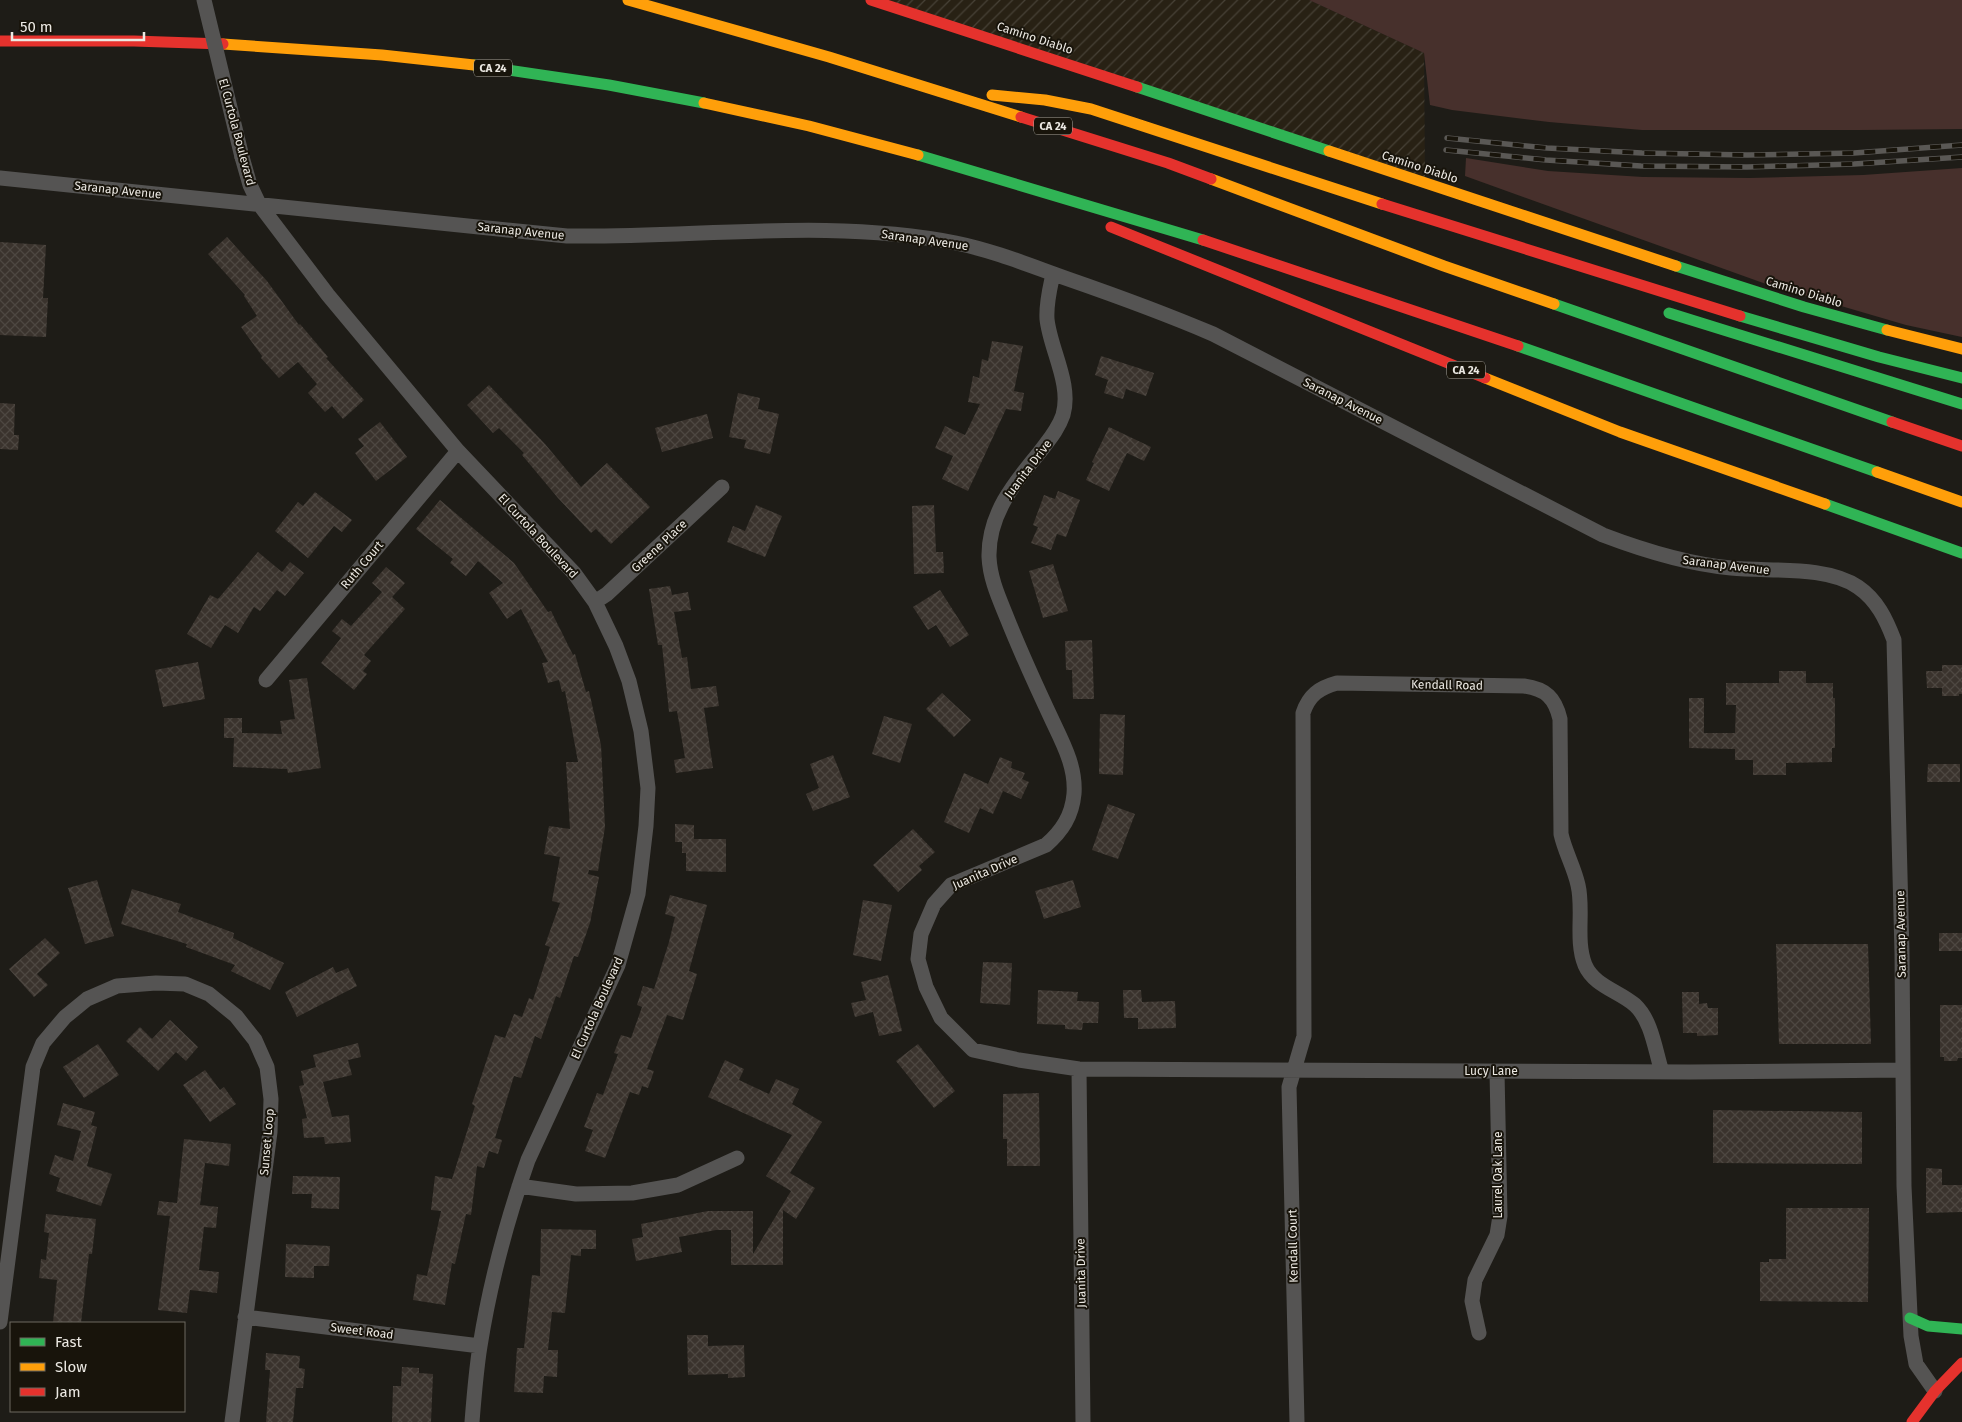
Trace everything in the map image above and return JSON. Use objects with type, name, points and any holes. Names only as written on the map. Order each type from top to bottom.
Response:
[{"type":"main road","name":"CA 24","points":[[628,0],[756,35],[1168,163],[1444,266],[1962,446]]},
{"type":"main road","name":"Camino Diablo","points":[[871,0],[1755,291],[1905,336],[1962,349]]},
{"type":"main road","name":"CA 24","points":[[0,41],[150,41],[264,46],[379,55],[520,72],[605,85],[755,113],[865,139],[976,170],[1620,432],[1962,553]]},
{"type":"main road","points":[[938,90],[1045,100],[1091,109],[1567,263],[1849,348],[1962,378]]},
{"type":"main road","points":[[1168,163],[1224,172]]},
{"type":"main road","points":[[976,170],[1286,266],[1962,502]]},
{"type":"main road","points":[[1656,309],[1962,404]]},
{"type":"main road","points":[[1910,1318],[1933,1327],[1962,1329]]},
{"type":"main road","points":[[1912,1422],[1935,1391],[1962,1363]]},
{"type":"street","name":"El Curtola Boulevard","points":[[204,0],[242,157],[250,185],[259,204],[334,302],[458,451],[574,573],[595,602],[616,646],[629,680],[640,731],[648,788],[646,826],[638,894],[618,965],[528,1160],[519,1186],[499,1252],[480,1346],[472,1422]]},
{"type":"street","name":"Saranap Avenue","points":[[0,178],[567,236],[851,231],[956,243],[1001,254],[1174,317],[1213,334],[1594,530],[1625,544],[1683,562],[1732,568],[1817,574],[1839,578],[1857,586],[1874,600],[1886,619],[1894,640],[1901,865],[1904,1186],[1910,1318],[1916,1364],[1935,1391]]},
{"type":"street","name":"Juanita Drive","points":[[1053,274],[1047,318],[1062,380],[1065,398],[1064,413],[1058,429],[1009,490],[995,523],[989,555],[991,576],[1004,611],[1070,759],[1074,780],[1072,806],[1068,821],[1046,845],[951,885],[934,904],[921,934],[918,959],[926,987],[941,1018],[973,1050],[1019,1060],[1079,1069],[1083,1422]]},
{"type":"street","name":"Ruth Court","points":[[266,680],[458,451]]},
{"type":"street","name":"Greene Place","points":[[595,602],[607,594],[722,487]]},
{"type":"street","name":"Kendall Road","points":[[1295,1070],[1304,1036],[1303,713],[1306,702],[1313,694],[1326,686],[1337,683],[1524,686],[1537,688],[1548,695],[1556,705],[1560,719],[1561,834],[1564,849],[1578,884],[1582,950],[1585,965],[1598,981],[1634,1005],[1646,1019],[1662,1072]]},
{"type":"street","name":"Sunset Loop","points":[[0,1322],[33,1068],[43,1043],[65,1017],[87,999],[117,986],[156,983],[185,984],[209,994],[236,1016],[255,1040],[267,1067],[271,1099],[270,1132],[232,1422]]},
{"type":"street","name":"Lucy Lane","points":[[1079,1069],[1497,1072],[1902,1070]]},
{"type":"street","name":"Kendall Court","points":[[1295,1070],[1290,1087],[1297,1422]]},
{"type":"street","name":"Laurel Oak Lane","points":[[1479,1333],[1472,1301],[1475,1280],[1497,1235],[1500,1216],[1497,1072]]},
{"type":"street","points":[[519,1186],[576,1194],[632,1193],[678,1185],[737,1158]]},
{"type":"street","name":"Sweet Road","points":[[245,1317],[480,1346]]},
{"type":"shaded area","points":[[871,0],[1309,0],[1424,53],[1425,183]]},
{"type":"shaded area","points":[[1309,0],[1962,0],[1962,129],[1642,130],[1549,122],[1452,110],[1430,105],[1424,53]]},
{"type":"shaded area","points":[[1466,158],[1548,171],[1643,177],[1750,178],[1863,175],[1962,168],[1962,337],[1906,325],[1766,284],[1465,176]]},
{"type":"building","points":[[227,237],[267,281],[299,325],[364,400],[343,419],[332,406],[325,412],[308,393],[317,384],[298,362],[279,378],[261,358],[262,356],[241,327],[257,316],[245,295],[208,254]]},
{"type":"building","points":[[0,242],[46,245],[43,298],[48,298],[46,337],[0,335]]},
{"type":"building","points":[[992,341],[1023,346],[1014,391],[1024,393],[1021,411],[1006,409],[968,491],[942,479],[953,456],[935,448],[945,426],[965,435],[980,404],[968,402],[973,376],[979,378],[982,359],[988,361]]},
{"type":"building","points":[[1101,356],[1154,373],[1146,396],[1126,389],[1123,399],[1104,393],[1108,380],[1095,375]]},
{"type":"building","points":[[489,385],[545,444],[581,487],[607,463],[650,507],[611,544],[596,529],[591,533],[558,498],[522,455],[524,453],[499,428],[493,433],[467,405]]},
{"type":"building","points":[[738,393],[760,398],[758,409],[779,414],[770,454],[744,448],[746,440],[729,437]]},
{"type":"building","points":[[0,403],[15,404],[14,435],[19,435],[18,450],[0,449]]},
{"type":"building","points":[[707,414],[713,438],[662,452],[655,428]]},
{"type":"building","points":[[380,422],[407,457],[376,481],[355,453],[364,446],[358,439]]},
{"type":"building","points":[[1109,427],[1151,447],[1144,461],[1127,453],[1109,491],[1086,480],[1094,463],[1092,462]]},
{"type":"building","points":[[1058,491],[1080,500],[1066,537],[1057,534],[1051,550],[1031,543],[1038,527],[1033,525],[1044,495],[1055,499]]},
{"type":"building","points":[[315,492],[352,520],[342,532],[334,526],[308,558],[275,531],[298,502],[303,506]]},
{"type":"building","points":[[440,500],[514,563],[548,612],[551,611],[573,655],[575,654],[586,692],[589,691],[601,745],[605,827],[598,871],[589,870],[588,874],[599,877],[590,923],[578,957],[574,956],[560,998],[556,996],[541,1039],[535,1036],[521,1078],[514,1076],[495,1138],[502,1140],[498,1154],[489,1151],[484,1168],[477,1166],[471,1215],[466,1214],[455,1264],[452,1263],[445,1305],[413,1300],[417,1274],[427,1276],[441,1211],[431,1210],[435,1176],[452,1179],[475,1106],[472,1104],[495,1035],[505,1038],[514,1014],[522,1017],[529,998],[533,1000],[550,947],[545,945],[560,903],[552,901],[560,857],[544,854],[549,826],[570,829],[566,762],[578,762],[565,691],[562,692],[559,680],[548,683],[542,663],[548,662],[521,609],[507,619],[489,593],[503,583],[478,561],[466,576],[450,563],[453,559],[416,529]]},
{"type":"building","points":[[756,505],[782,516],[765,557],[727,542],[733,526],[745,531]]},
{"type":"building","points":[[934,505],[936,552],[943,552],[944,573],[914,574],[912,506]]},
{"type":"building","points":[[258,552],[282,572],[290,562],[304,573],[285,596],[277,590],[260,611],[254,607],[238,633],[225,625],[211,648],[187,634],[210,595],[218,599]]},
{"type":"building","points":[[1053,564],[1068,611],[1043,618],[1029,571]]},
{"type":"building","points":[[386,567],[405,583],[392,597],[405,609],[364,655],[371,661],[363,671],[367,674],[354,690],[321,663],[341,638],[332,631],[342,619],[351,626],[382,592],[372,583]]},
{"type":"building","points":[[670,586],[672,595],[688,592],[691,610],[674,612],[682,658],[687,657],[691,689],[716,686],[719,706],[704,708],[713,768],[676,773],[674,760],[685,758],[677,711],[669,712],[662,645],[658,645],[649,589]]},
{"type":"building","points":[[940,590],[969,635],[950,647],[936,625],[928,630],[913,607]]},
{"type":"building","points":[[1092,640],[1094,699],[1073,699],[1072,670],[1066,670],[1065,641]]},
{"type":"building","points":[[198,662],[205,699],[163,707],[155,670]]},
{"type":"building","points":[[1942,665],[1962,665],[1962,694],[1959,694],[1959,696],[1942,696],[1942,688],[1927,688],[1926,671],[1942,671]]},
{"type":"building","points":[[1779,671],[1806,671],[1806,683],[1833,683],[1833,698],[1835,698],[1835,748],[1832,748],[1832,762],[1786,763],[1786,775],[1753,775],[1753,760],[1735,760],[1735,749],[1689,748],[1689,698],[1704,698],[1704,733],[1735,733],[1736,705],[1726,705],[1726,683],[1779,683]]},
{"type":"building","points":[[307,678],[321,768],[288,773],[287,769],[233,767],[234,738],[224,738],[224,718],[242,718],[242,733],[282,734],[280,721],[295,719],[289,680]]},
{"type":"building","points":[[942,693],[971,720],[954,737],[926,709]]},
{"type":"building","points":[[1100,714],[1125,715],[1123,775],[1099,774]]},
{"type":"building","points":[[884,716],[912,724],[900,763],[872,754]]},
{"type":"building","points":[[833,755],[850,797],[813,811],[806,794],[819,788],[810,764]]},
{"type":"building","points":[[1000,757],[1012,762],[1011,768],[1025,773],[1022,779],[1029,782],[1021,799],[1003,791],[993,814],[980,808],[969,833],[944,822],[964,773],[988,784]]},
{"type":"building","points":[[1928,764],[1960,764],[1960,782],[1927,782]]},
{"type":"building","points":[[1108,804],[1135,814],[1118,859],[1092,850]]},
{"type":"building","points":[[675,824],[694,825],[694,839],[726,839],[726,872],[686,871],[686,853],[682,853],[682,842],[675,842]]},
{"type":"building","points":[[913,829],[935,852],[919,866],[922,870],[898,892],[873,865]]},
{"type":"building","points":[[97,880],[114,936],[85,944],[68,888]]},
{"type":"building","points":[[1073,880],[1081,907],[1044,919],[1035,891]]},
{"type":"building","points":[[132,889],[181,904],[178,912],[234,933],[233,938],[284,963],[270,990],[231,971],[235,965],[186,947],[187,944],[121,924]]},
{"type":"building","points":[[670,895],[707,905],[689,971],[697,974],[683,1020],[667,1015],[647,1069],[654,1071],[648,1088],[642,1086],[639,1095],[630,1092],[605,1158],[585,1151],[593,1130],[584,1127],[597,1093],[603,1095],[618,1054],[614,1053],[621,1035],[631,1038],[642,1007],[637,1005],[643,986],[654,989],[675,917],[665,914]]},
{"type":"building","points":[[863,900],[892,905],[881,961],[853,955]]},
{"type":"building","points":[[1939,933],[1962,933],[1962,951],[1939,951]]},
{"type":"building","points":[[45,938],[60,953],[37,974],[48,985],[34,997],[9,969]]},
{"type":"building","points":[[1776,944],[1868,944],[1871,1044],[1779,1044]]},
{"type":"building","points":[[983,962],[1012,963],[1010,1005],[980,1003]]},
{"type":"building","points":[[333,967],[336,973],[348,968],[357,986],[297,1017],[285,992]]},
{"type":"building","points":[[888,975],[902,1031],[879,1036],[873,1012],[855,1017],[851,1003],[866,1000],[861,982]]},
{"type":"building","points":[[1038,990],[1078,992],[1077,1001],[1099,1002],[1098,1023],[1083,1023],[1082,1030],[1065,1029],[1065,1025],[1037,1024]]},
{"type":"building","points":[[1123,990],[1141,990],[1142,1002],[1175,1001],[1176,1028],[1138,1029],[1138,1018],[1124,1018]]},
{"type":"building","points":[[1682,992],[1699,992],[1699,1004],[1707,1003],[1708,1008],[1718,1008],[1718,1035],[1697,1036],[1697,1033],[1683,1033]]},
{"type":"building","points":[[1940,1005],[1962,1005],[1962,1058],[1958,1058],[1957,1061],[1944,1061],[1944,1057],[1940,1057]]},
{"type":"building","points":[[170,1020],[198,1047],[186,1061],[176,1052],[158,1071],[126,1041],[140,1027],[152,1039]]},
{"type":"building","points":[[358,1043],[361,1057],[348,1060],[352,1075],[323,1082],[332,1117],[349,1115],[351,1142],[325,1144],[324,1137],[304,1138],[302,1119],[307,1118],[299,1086],[304,1085],[301,1071],[316,1067],[313,1055]]},
{"type":"building","points":[[98,1044],[119,1075],[84,1098],[63,1067]]},
{"type":"building","points":[[918,1044],[955,1091],[934,1108],[896,1061]]},
{"type":"building","points":[[725,1060],[744,1069],[739,1080],[769,1094],[776,1079],[799,1089],[792,1104],[822,1122],[790,1173],[815,1188],[796,1219],[783,1210],[783,1265],[731,1265],[731,1230],[716,1230],[679,1237],[682,1252],[636,1261],[632,1239],[643,1237],[641,1224],[708,1211],[753,1211],[753,1254],[791,1191],[766,1176],[792,1135],[708,1097]]},
{"type":"building","points":[[205,1070],[220,1090],[224,1087],[236,1104],[210,1122],[183,1085]]},
{"type":"building","points":[[1039,1093],[1040,1166],[1007,1166],[1007,1139],[1003,1139],[1003,1094]]},
{"type":"building","points":[[63,1103],[95,1112],[91,1125],[97,1127],[87,1166],[112,1174],[101,1206],[56,1191],[60,1178],[49,1174],[55,1155],[73,1161],[81,1131],[57,1125]]},
{"type":"building","points":[[1713,1110],[1862,1112],[1862,1164],[1713,1163]]},
{"type":"building","points":[[184,1139],[231,1144],[229,1166],[205,1163],[200,1205],[218,1207],[216,1228],[204,1227],[199,1270],[219,1272],[217,1293],[190,1290],[187,1313],[158,1310],[170,1216],[157,1215],[159,1201],[177,1203]]},
{"type":"building","points":[[1926,1168],[1942,1169],[1942,1185],[1962,1185],[1962,1212],[1926,1213]]},
{"type":"building","points":[[293,1176],[340,1177],[339,1209],[311,1208],[312,1194],[292,1194]]},
{"type":"building","points":[[1786,1208],[1869,1208],[1868,1302],[1760,1301],[1760,1262],[1769,1262],[1769,1259],[1786,1259]]},
{"type":"building","points":[[46,1214],[96,1219],[92,1254],[89,1254],[81,1322],[53,1322],[57,1280],[39,1278],[41,1259],[46,1260],[49,1233],[44,1232]]},
{"type":"building","points":[[541,1229],[596,1230],[596,1249],[581,1249],[581,1256],[571,1255],[565,1313],[552,1312],[548,1350],[558,1350],[557,1377],[544,1376],[543,1393],[514,1392],[517,1348],[524,1348],[532,1275],[540,1276]]},
{"type":"building","points":[[286,1244],[330,1246],[329,1266],[314,1266],[314,1278],[285,1277]]},
{"type":"building","points":[[687,1335],[708,1335],[708,1346],[744,1345],[745,1377],[728,1378],[728,1374],[688,1375]]},
{"type":"building","points":[[266,1353],[300,1356],[299,1368],[305,1369],[303,1388],[296,1388],[293,1422],[266,1422],[270,1370],[265,1370]]},
{"type":"building","points":[[402,1367],[419,1368],[419,1373],[433,1374],[431,1422],[392,1422],[393,1386],[401,1386]]},
{"type":"railway","points":[[1447,138],[1547,148],[1642,153],[1747,155],[1854,153],[1962,145]]},
{"type":"railway","points":[[1446,150],[1546,160],[1641,166],[1747,167],[1854,164],[1962,157]]},
{"type":"traffic: fast","points":[[474,65],[609,85],[704,103]]},
{"type":"traffic: fast","points":[[1137,87],[1329,151]]},
{"type":"traffic: fast","points":[[918,155],[1203,240]]},
{"type":"traffic: fast","points":[[1676,266],[1804,307],[1887,330]]},
{"type":"traffic: fast","points":[[1554,304],[1892,422]]},
{"type":"traffic: fast","points":[[1669,313],[1962,404]]},
{"type":"traffic: fast","points":[[1740,316],[1879,357],[1962,378]]},
{"type":"traffic: fast","points":[[1518,346],[1877,472]]},
{"type":"traffic: fast","points":[[1825,504],[1962,553]]},
{"type":"traffic: fast","points":[[1910,1318],[1928,1326],[1962,1329]]},
{"type":"traffic: slow","points":[[628,0],[829,57],[1021,117]]},
{"type":"traffic: slow","points":[[223,44],[382,55],[474,65]]},
{"type":"traffic: slow","points":[[992,95],[1045,100],[1091,109],[1382,204]]},
{"type":"traffic: slow","points":[[704,103],[809,126],[918,155]]},
{"type":"traffic: slow","points":[[1329,151],[1676,266]]},
{"type":"traffic: slow","points":[[1211,179],[1444,266],[1554,304]]},
{"type":"traffic: slow","points":[[1887,330],[1962,349]]},
{"type":"traffic: slow","points":[[1485,378],[1620,432],[1825,504]]},
{"type":"traffic: slow","points":[[1877,472],[1962,502]]},
{"type":"traffic: jam","points":[[871,0],[1137,87]]},
{"type":"traffic: jam","points":[[0,41],[134,41],[223,44]]},
{"type":"traffic: jam","points":[[1021,117],[1168,163],[1211,179]]},
{"type":"traffic: jam","points":[[1382,204],[1740,316]]},
{"type":"traffic: jam","points":[[1111,227],[1485,378]]},
{"type":"traffic: jam","points":[[1203,240],[1518,346]]},
{"type":"traffic: jam","points":[[1892,422],[1962,446]]},
{"type":"traffic: jam","points":[[1912,1422],[1935,1391],[1962,1363]]}]
